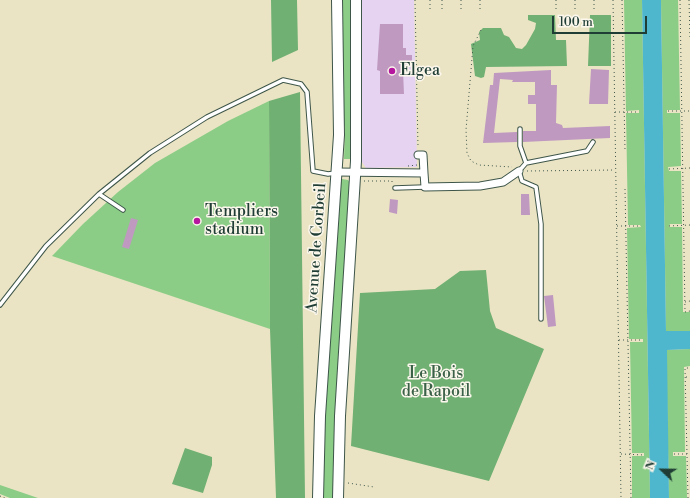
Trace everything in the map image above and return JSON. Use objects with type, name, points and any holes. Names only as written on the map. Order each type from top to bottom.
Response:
[{"type":"main road","name":"Avenue de Corbeil","points":[[318,498],[320,416],[340,135],[337,0]]},
{"type":"main road","name":"Avenue de Corbeil","points":[[338,498],[340,416],[359,177],[356,0]]},
{"type":"street","points":[[418,155],[423,155],[421,173],[425,187],[480,186],[503,182],[519,171]]},
{"type":"street","points":[[337,172],[359,177],[421,173]]},
{"type":"lane","points":[[0,305],[46,246],[99,194],[150,153],[207,117],[284,80],[301,84],[307,92],[313,171],[328,174],[337,172]]},
{"type":"lane","points":[[520,129],[520,146],[526,163]]},
{"type":"lane","points":[[541,319],[541,224],[536,186],[522,181],[519,171],[526,163],[587,151],[593,142]]},
{"type":"lane","points":[[396,188],[425,187]]},
{"type":"lane","points":[[99,194],[123,210]]},
{"type":"path","points":[[416,0],[418,155],[421,173]]},
{"type":"path","points":[[430,0],[430,11]]},
{"type":"path","points":[[442,0],[442,11]]},
{"type":"path","points":[[461,0],[461,11]]},
{"type":"path","points":[[480,0],[480,10]]},
{"type":"path","points":[[556,0],[556,9]]},
{"type":"path","points":[[575,0],[575,9]]},
{"type":"path","points":[[594,0],[594,9]]},
{"type":"path","points":[[613,0],[621,498]]},
{"type":"path","points":[[622,0],[625,151]]},
{"type":"path","points":[[680,0],[685,312],[690,311]]},
{"type":"path","points":[[689,0],[690,39]]},
{"type":"path","points":[[481,30],[473,46],[466,130],[467,153],[471,161],[479,165],[510,167],[519,171],[616,170]]},
{"type":"path","points":[[668,111],[690,111]]},
{"type":"path","points":[[615,112],[638,112]]},
{"type":"path","points":[[669,169],[690,168]]},
{"type":"path","points":[[359,177],[392,181],[392,188],[396,188]]},
{"type":"path","points":[[625,189],[631,498]]},
{"type":"path","points":[[669,226],[690,225]]},
{"type":"path","points":[[617,226],[640,226]]},
{"type":"path","points":[[685,302],[690,301]]},
{"type":"path","points":[[619,340],[642,340]]},
{"type":"path","points":[[688,498],[686,368],[690,368]]},
{"type":"path","points":[[620,454],[644,454]]},
{"type":"path","points":[[674,454],[690,454]]},
{"type":"path","points":[[345,482],[374,487]]},
{"type":"path","points":[[0,496],[5,498]]},
{"type":"shaded area","points":[[359,0],[414,0],[417,167],[366,168],[360,159]]},
{"type":"green space","points":[[271,0],[297,0],[298,50],[272,62]]},
{"type":"green space","points":[[340,0],[354,0],[355,159],[344,159],[345,128],[342,117]]},
{"type":"green space","points":[[624,0],[642,0],[650,498],[632,498],[632,456],[644,456],[644,453],[632,453],[630,342],[643,342],[643,339],[629,339],[627,228],[641,227],[640,225],[628,225],[626,113],[639,113],[639,110],[626,111]]},
{"type":"green space","points":[[661,0],[678,0],[680,110],[667,110],[667,113],[680,113],[681,166],[668,167],[669,171],[681,171],[682,224],[670,224],[669,227],[682,227],[683,312],[690,312],[690,331],[666,331]]},
{"type":"green space","points":[[528,15],[555,15],[556,40],[566,40],[567,66],[486,67],[484,77],[481,78],[475,76],[471,44],[480,40],[479,32],[483,28],[501,28],[504,35],[509,37],[516,48],[522,49],[535,29],[536,23],[528,20]]},
{"type":"green space","points":[[590,15],[611,15],[611,66],[588,66]]},
{"type":"green space","points":[[300,92],[305,498],[276,498],[270,329],[269,101]]},
{"type":"green space","points":[[269,101],[270,329],[52,256],[83,224],[118,192],[155,163],[228,121]]},
{"type":"green space","points":[[342,179],[348,180],[350,183],[335,498],[322,498],[322,448],[340,181]]},
{"type":"green space","name":"Le Bois de Rapoil","points":[[486,270],[490,311],[496,328],[544,349],[489,481],[351,446],[360,293],[435,289],[460,271]]},
{"type":"green space","points":[[690,349],[690,366],[684,367],[685,452],[673,452],[673,456],[686,456],[687,498],[669,498],[666,350]]},
{"type":"green space","points":[[185,448],[212,457],[212,465],[203,493],[172,484]]},
{"type":"green space","points":[[0,485],[38,498],[10,498],[0,494]]},
{"type":"water","points":[[642,0],[661,0],[666,331],[690,331],[690,349],[667,350],[669,498],[650,498]]},
{"type":"building","points":[[380,24],[403,24],[403,48],[406,48],[406,55],[412,55],[412,63],[406,63],[406,70],[403,71],[404,94],[380,94],[380,71],[377,70]]},
{"type":"building","points":[[591,69],[609,70],[608,104],[589,104]]},
{"type":"building","points":[[551,70],[551,85],[557,85],[556,123],[562,125],[563,128],[610,126],[610,138],[523,142],[523,131],[536,131],[536,104],[528,104],[528,95],[535,95],[535,82],[512,82],[513,80],[500,79],[494,133],[517,132],[517,142],[483,143],[490,85],[493,85],[494,73]]},
{"type":"building","points":[[521,194],[529,194],[530,215],[521,215]]},
{"type":"building","points":[[390,199],[398,200],[397,214],[389,212]]},
{"type":"building","points":[[131,218],[138,220],[129,249],[122,247]]},
{"type":"building","points":[[553,295],[556,326],[548,327],[544,296]]},
{"type":"place","name":"Elgea","points":[[392,71]]},
{"type":"place","name":"Templiers stadium","points":[[197,221]]}]
